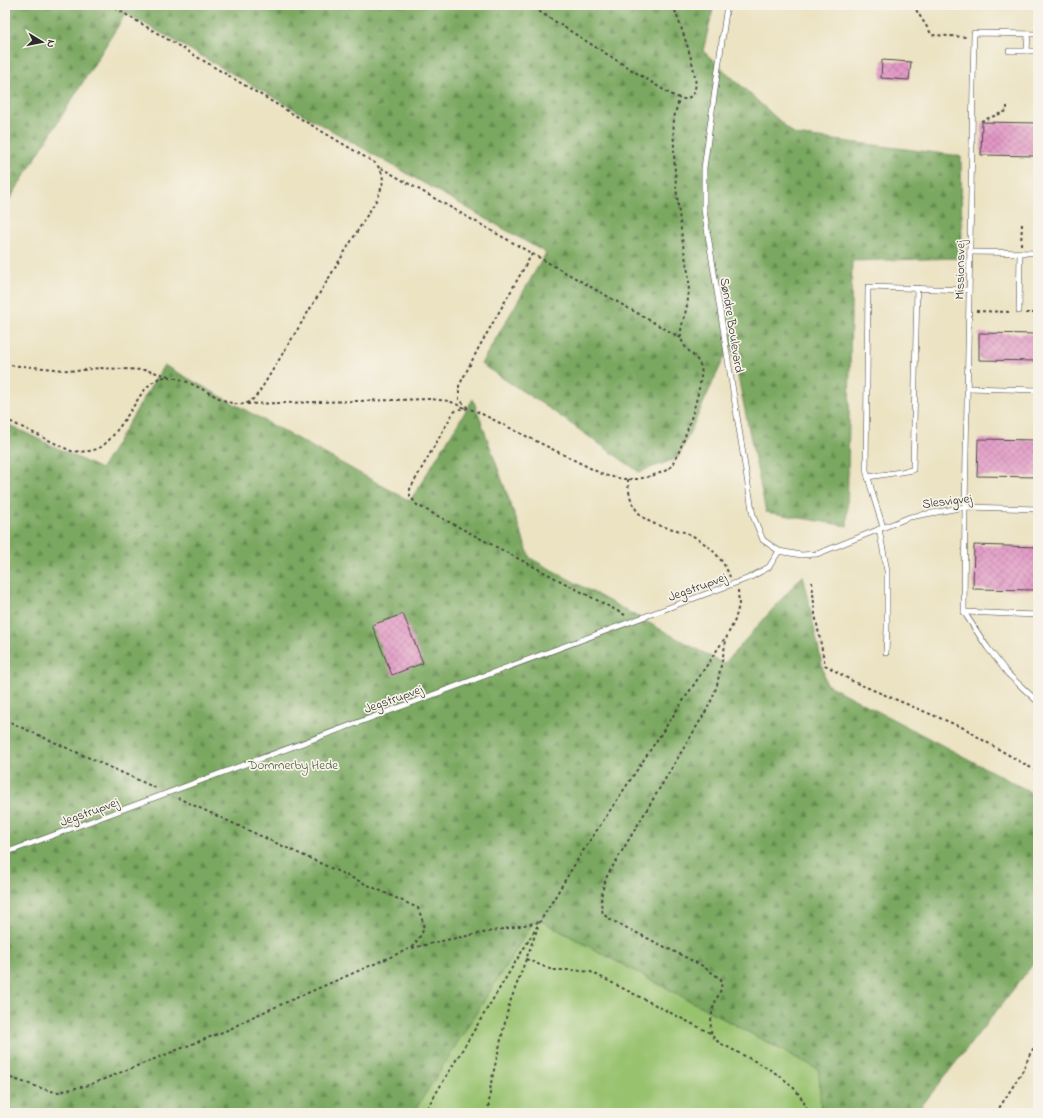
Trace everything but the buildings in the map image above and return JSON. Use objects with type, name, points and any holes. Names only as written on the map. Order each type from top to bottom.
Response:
[{"type":"lane","name":"Søndre Boulevard","points":[[727,5],[704,168],[704,210],[753,516],[763,540],[779,551],[801,555],[817,554],[862,536]]},
{"type":"lane","points":[[1027,51],[1028,34]]},
{"type":"lane","points":[[974,35],[1038,34]]},
{"type":"lane","name":"Missionsvej","points":[[964,612],[974,35]]},
{"type":"lane","points":[[1009,51],[1038,51]]},
{"type":"lane","points":[[970,252],[1038,253]]},
{"type":"lane","points":[[1019,311],[1020,253]]},
{"type":"lane","points":[[886,653],[887,571],[881,528],[866,470],[868,287],[969,290]]},
{"type":"lane","points":[[868,477],[913,470],[917,288]]},
{"type":"lane","points":[[967,388],[1038,390]]},
{"type":"lane","name":"Slesvigvej","points":[[862,536],[910,517],[965,507],[1038,509]]},
{"type":"lane","name":"Jegstrupvej","points":[[5,853],[735,584],[769,568],[779,551]]},
{"type":"lane","points":[[964,612],[1038,614]]},
{"type":"lane","points":[[964,612],[987,647],[1008,674],[1038,702]]},
{"type":"path","points":[[110,5],[369,159],[381,168],[681,338]]},
{"type":"path","points":[[529,5],[670,94],[685,99],[693,94],[695,80],[690,56],[673,5]]},
{"type":"path","points":[[913,5],[932,35],[974,35]]},
{"type":"path","points":[[5,365],[76,371],[99,368],[145,370],[186,381],[226,402],[239,405],[430,399],[449,401],[482,414],[604,475],[634,480],[645,478],[669,469],[674,463],[680,449],[693,411],[702,377],[701,368],[696,359],[683,344],[681,338],[681,328],[689,295],[689,279],[677,195],[674,162],[674,118],[679,98]]},
{"type":"path","points":[[972,122],[979,122],[1007,110],[1007,106]]},
{"type":"path","points":[[244,404],[252,400],[263,386],[377,199],[383,182],[381,168]]},
{"type":"path","points":[[1020,253],[1022,224]]},
{"type":"path","points":[[469,409],[459,400],[459,386],[478,349],[532,254]]},
{"type":"path","points":[[969,311],[1012,312]]},
{"type":"path","points":[[1025,312],[1038,313]]},
{"type":"path","points":[[5,419],[71,451],[91,451],[100,447],[114,433],[146,388],[158,379],[165,377],[175,378]]},
{"type":"path","points":[[469,409],[461,408],[453,413],[410,489],[410,496],[413,500],[417,505],[635,620]]},
{"type":"path","points":[[424,1113],[581,854],[727,636],[735,620],[739,605],[735,584],[714,551],[690,534],[648,522],[635,508],[628,488],[628,479]]},
{"type":"path","points":[[812,582],[815,614],[825,665],[854,682],[966,729],[1038,772]]},
{"type":"path","points":[[712,1034],[711,1018],[714,1005],[720,994],[722,985],[720,979],[701,965],[611,920],[603,914],[600,904],[602,891],[607,876],[713,697],[717,685],[727,636]]},
{"type":"path","points":[[5,720],[418,908],[424,925],[421,937],[410,948]]},
{"type":"path","points":[[5,1076],[50,1091],[59,1092],[90,1085],[230,1029],[250,1018],[410,948],[540,922]]},
{"type":"path","points":[[488,1113],[491,1083],[509,1005],[540,922]]},
{"type":"path","points":[[526,959],[552,970],[591,972],[712,1034],[719,1042],[770,1070],[791,1085],[801,1096],[808,1113]]},
{"type":"path","points":[[996,1113],[1022,1072],[1038,1041]]},
{"type":"green space","points":[[5,5],[714,5],[703,51],[795,135],[961,156],[962,258],[852,261],[847,526],[766,512],[731,343],[678,458],[639,472],[550,409],[481,364],[546,253],[126,13],[5,207]]},
{"type":"green space","name":"Dommerby Hede","points":[[164,365],[410,501],[473,399],[530,558],[724,664],[803,575],[826,684],[1038,797],[1038,958],[916,1113],[821,1113],[819,1070],[536,918],[413,1113],[5,1113],[5,423],[101,469]]},
{"type":"green space","points":[[536,918],[819,1070],[821,1113],[413,1113]]}]
